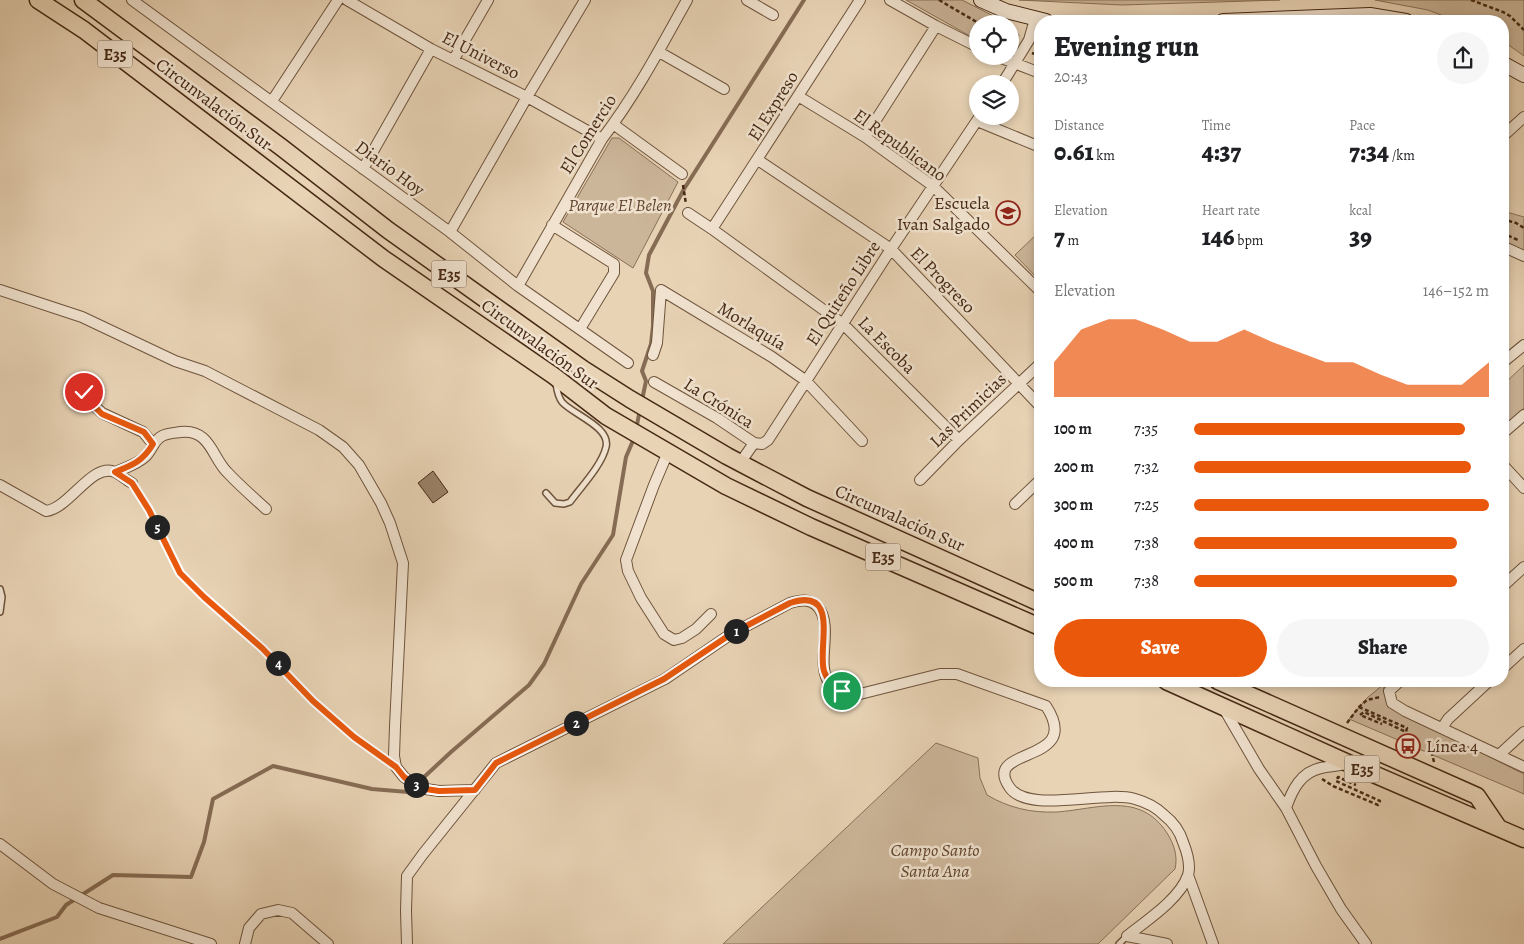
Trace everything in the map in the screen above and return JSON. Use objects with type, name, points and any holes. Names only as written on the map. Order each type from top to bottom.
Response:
[{"type":"highway","name":"Circunvalación Sur","points":[[38,0],[84,30],[384,259],[554,376],[606,416],[726,486],[812,527],[1034,624]]},
{"type":"highway","name":"Circunvalación Sur","points":[[83,0],[388,230],[575,363],[630,399],[740,463],[816,502],[1034,600]]},
{"type":"highway","name":"E35","points":[[1179,687],[1524,839]]},
{"type":"highway","name":"E35","points":[[1231,687],[1476,796],[1498,826]]},
{"type":"main road","points":[[981,0],[1034,18]]},
{"type":"main road","points":[[1509,67],[1524,75]]},
{"type":"street","name":"Diario Hoy","points":[[132,0],[450,232],[518,286],[628,363]]},
{"type":"street","points":[[272,101],[338,0]]},
{"type":"street","name":"El Universo","points":[[347,0],[431,48],[527,97],[602,139]]},
{"type":"street","points":[[454,59],[488,0]]},
{"type":"street","points":[[450,232],[585,0]]},
{"type":"street","name":"El Comercio","points":[[518,286],[602,139],[659,52],[687,0]]},
{"type":"street","points":[[747,0],[773,15]]},
{"type":"street","name":"El Expreso","points":[[712,229],[860,0]]},
{"type":"street","points":[[890,0],[969,42]]},
{"type":"street","points":[[865,138],[936,26]]},
{"type":"street","points":[[1019,57],[1034,31]]},
{"type":"street","points":[[363,169],[431,48]]},
{"type":"street","points":[[659,52],[724,89]]},
{"type":"street","points":[[1018,65],[1034,71]]},
{"type":"street","name":"El Republicano","points":[[798,96],[865,138],[933,186],[1034,285]]},
{"type":"street","points":[[1509,131],[1524,117]]},
{"type":"street","points":[[613,124],[682,174]]},
{"type":"street","name":"El Quiteño Libre","points":[[768,440],[805,380],[974,125]]},
{"type":"street","points":[[994,125],[1034,144]]},
{"type":"street","name":"El Progreso","points":[[758,160],[891,249],[1034,400]]},
{"type":"street","name":"La Escoba","points":[[688,213],[843,324],[959,440]]},
{"type":"street","points":[[552,225],[614,264],[614,273],[580,330]]},
{"type":"street","points":[[1509,249],[1524,256]]},
{"type":"street","points":[[0,290],[82,317],[174,361],[205,371],[319,430],[343,447],[359,465],[390,523],[403,562],[394,748],[396,767],[404,777],[419,788],[439,791],[475,790]]},
{"type":"street","name":"Morlaquía","points":[[653,355],[657,344],[661,290],[772,357],[805,380],[862,441]]},
{"type":"street","points":[[1509,356],[1524,345]]},
{"type":"street","name":"Las Primicias","points":[[920,480],[959,440],[1034,370]]},
{"type":"street","points":[[80,378],[87,397],[102,414],[144,432],[153,444]]},
{"type":"street","name":"La Crónica","points":[[654,382],[717,418],[754,443],[762,444],[768,440]]},
{"type":"street","points":[[1509,428],[1524,415]]},
{"type":"street","points":[[115,472],[132,465],[146,456],[153,444],[161,436],[190,431],[203,438],[214,450],[225,471],[266,509]]},
{"type":"street","points":[[740,463],[754,443]]},
{"type":"street","points":[[668,452],[626,560],[628,571],[664,634],[674,640],[682,638],[696,629],[711,614]]},
{"type":"street","points":[[0,485],[46,511],[53,510],[63,503],[97,473],[115,472],[132,483]]},
{"type":"street","points":[[1509,472],[1524,488]]},
{"type":"street","points":[[1015,504],[1034,486]]},
{"type":"street","points":[[1509,581],[1524,567]]},
{"type":"street","points":[[407,944],[407,876],[496,763],[664,679],[731,634],[769,613],[800,600],[815,604],[824,618],[822,660],[824,672],[831,684],[836,688],[851,694],[860,694],[940,674],[957,674],[1046,706],[1053,717],[1056,729],[1052,739],[1046,746],[1012,761],[1008,765],[1005,769],[1005,778],[1011,789],[1020,796],[1034,800],[1050,801],[1115,797],[1134,798],[1155,806],[1171,820],[1182,838],[1188,856],[1188,875],[1212,944]]},
{"type":"street","points":[[1509,663],[1524,650]]},
{"type":"street","points":[[1393,687],[1389,691],[1392,703],[1405,711],[1524,767]]},
{"type":"street","points":[[1442,728],[1448,719],[1483,687]]},
{"type":"street","points":[[1201,697],[1224,707],[1259,769],[1286,808],[1341,909],[1366,944]]},
{"type":"street","points":[[1499,756],[1524,732]]},
{"type":"street","points":[[1286,808],[1296,785],[1311,771],[1348,763]]},
{"type":"street","points":[[0,844],[53,884],[99,908],[211,944]]},
{"type":"street","points":[[1127,936],[1178,894],[1188,875]]},
{"type":"street","points":[[245,944],[249,928],[261,914],[278,910],[292,913],[328,944]]},
{"type":"street","points":[[1127,936],[1167,944]]},
{"type":"lane","points":[[546,493],[555,503],[564,504],[570,502],[600,461],[606,447],[606,440],[602,432],[562,402],[554,376]]},
{"type":"lane","points":[[132,483],[149,510],[180,573],[204,597],[262,648],[313,701],[354,737],[396,767]]},
{"type":"lane","points":[[0,589],[2,598],[0,612]]},
{"type":"lane","points":[[1119,944],[1127,936]]},
{"type":"path","points":[[939,0],[969,18]]},
{"type":"path","points":[[1470,0],[1508,15]]},
{"type":"path","points":[[1509,15],[1524,30]]},
{"type":"path","points":[[682,174],[688,213]]},
{"type":"path","points":[[1509,222],[1524,228]]},
{"type":"path","points":[[1341,736],[1349,719],[1367,700],[1389,695]]},
{"type":"path","points":[[1360,707],[1407,728],[1406,732],[1364,712],[1360,715],[1382,724]]},
{"type":"path","points":[[1437,778],[1432,754],[1442,728]]},
{"type":"path","points":[[1311,771],[1333,786],[1378,805],[1380,801],[1336,781],[1338,776],[1356,785]]},
{"type":"green space","points":[[906,0],[962,0],[991,15],[969,15],[969,35]]},
{"type":"green space","points":[[1019,0],[1280,0],[1122,5]]},
{"type":"green space","points":[[1375,0],[1524,0],[1524,56],[1509,45],[1509,15],[1441,15],[1428,10]]},
{"type":"green space","name":"Parque El Belen","points":[[612,138],[619,138],[678,182],[633,268],[563,222]]},
{"type":"green space","points":[[1509,213],[1524,217],[1524,252],[1509,245]]},
{"type":"green space","points":[[1034,237],[1034,275],[1015,255]]},
{"type":"green space","points":[[1524,365],[1524,408],[1509,422],[1509,379]]},
{"type":"green space","points":[[1380,687],[1384,687],[1388,706],[1524,774],[1524,794],[1349,719],[1367,698]]},
{"type":"green space","name":"Campo Santo Santa Ana","points":[[936,743],[978,758],[980,778],[987,795],[1012,806],[1029,810],[1057,812],[1117,806],[1131,807],[1144,812],[1156,820],[1167,833],[1176,855],[1175,869],[1098,944],[723,944]]},
{"type":"building","points":[[433,471],[448,492],[433,503],[418,483]]},
{"type":"waterway","points":[[642,400],[646,381],[642,371],[651,344],[653,326],[653,291],[646,273],[649,255],[684,189],[804,0]]},
{"type":"waterway","points":[[636,430],[640,409]]},
{"type":"waterway","points":[[0,939],[57,917],[66,905],[113,875],[191,877],[204,842],[213,799],[273,766],[372,789],[408,792],[529,685],[544,664],[581,584],[613,535],[626,457],[635,436]]},
{"type":"place","name":"Escuela Ivan Salgado","points":[[1008,213]]},
{"type":"place","name":"Línea 4","points":[[1408,746]]},
{"type":"route","points":[[84,392],[91,403],[102,414],[144,432],[153,444],[146,456],[132,465],[115,472],[132,483],[149,510],[180,573],[204,597],[262,648],[313,701],[354,737],[396,767],[404,777],[419,788],[439,791],[475,790],[496,763],[664,679],[731,634],[769,613],[800,600],[815,604],[824,618],[822,660],[824,672],[831,684],[842,691]]}]
